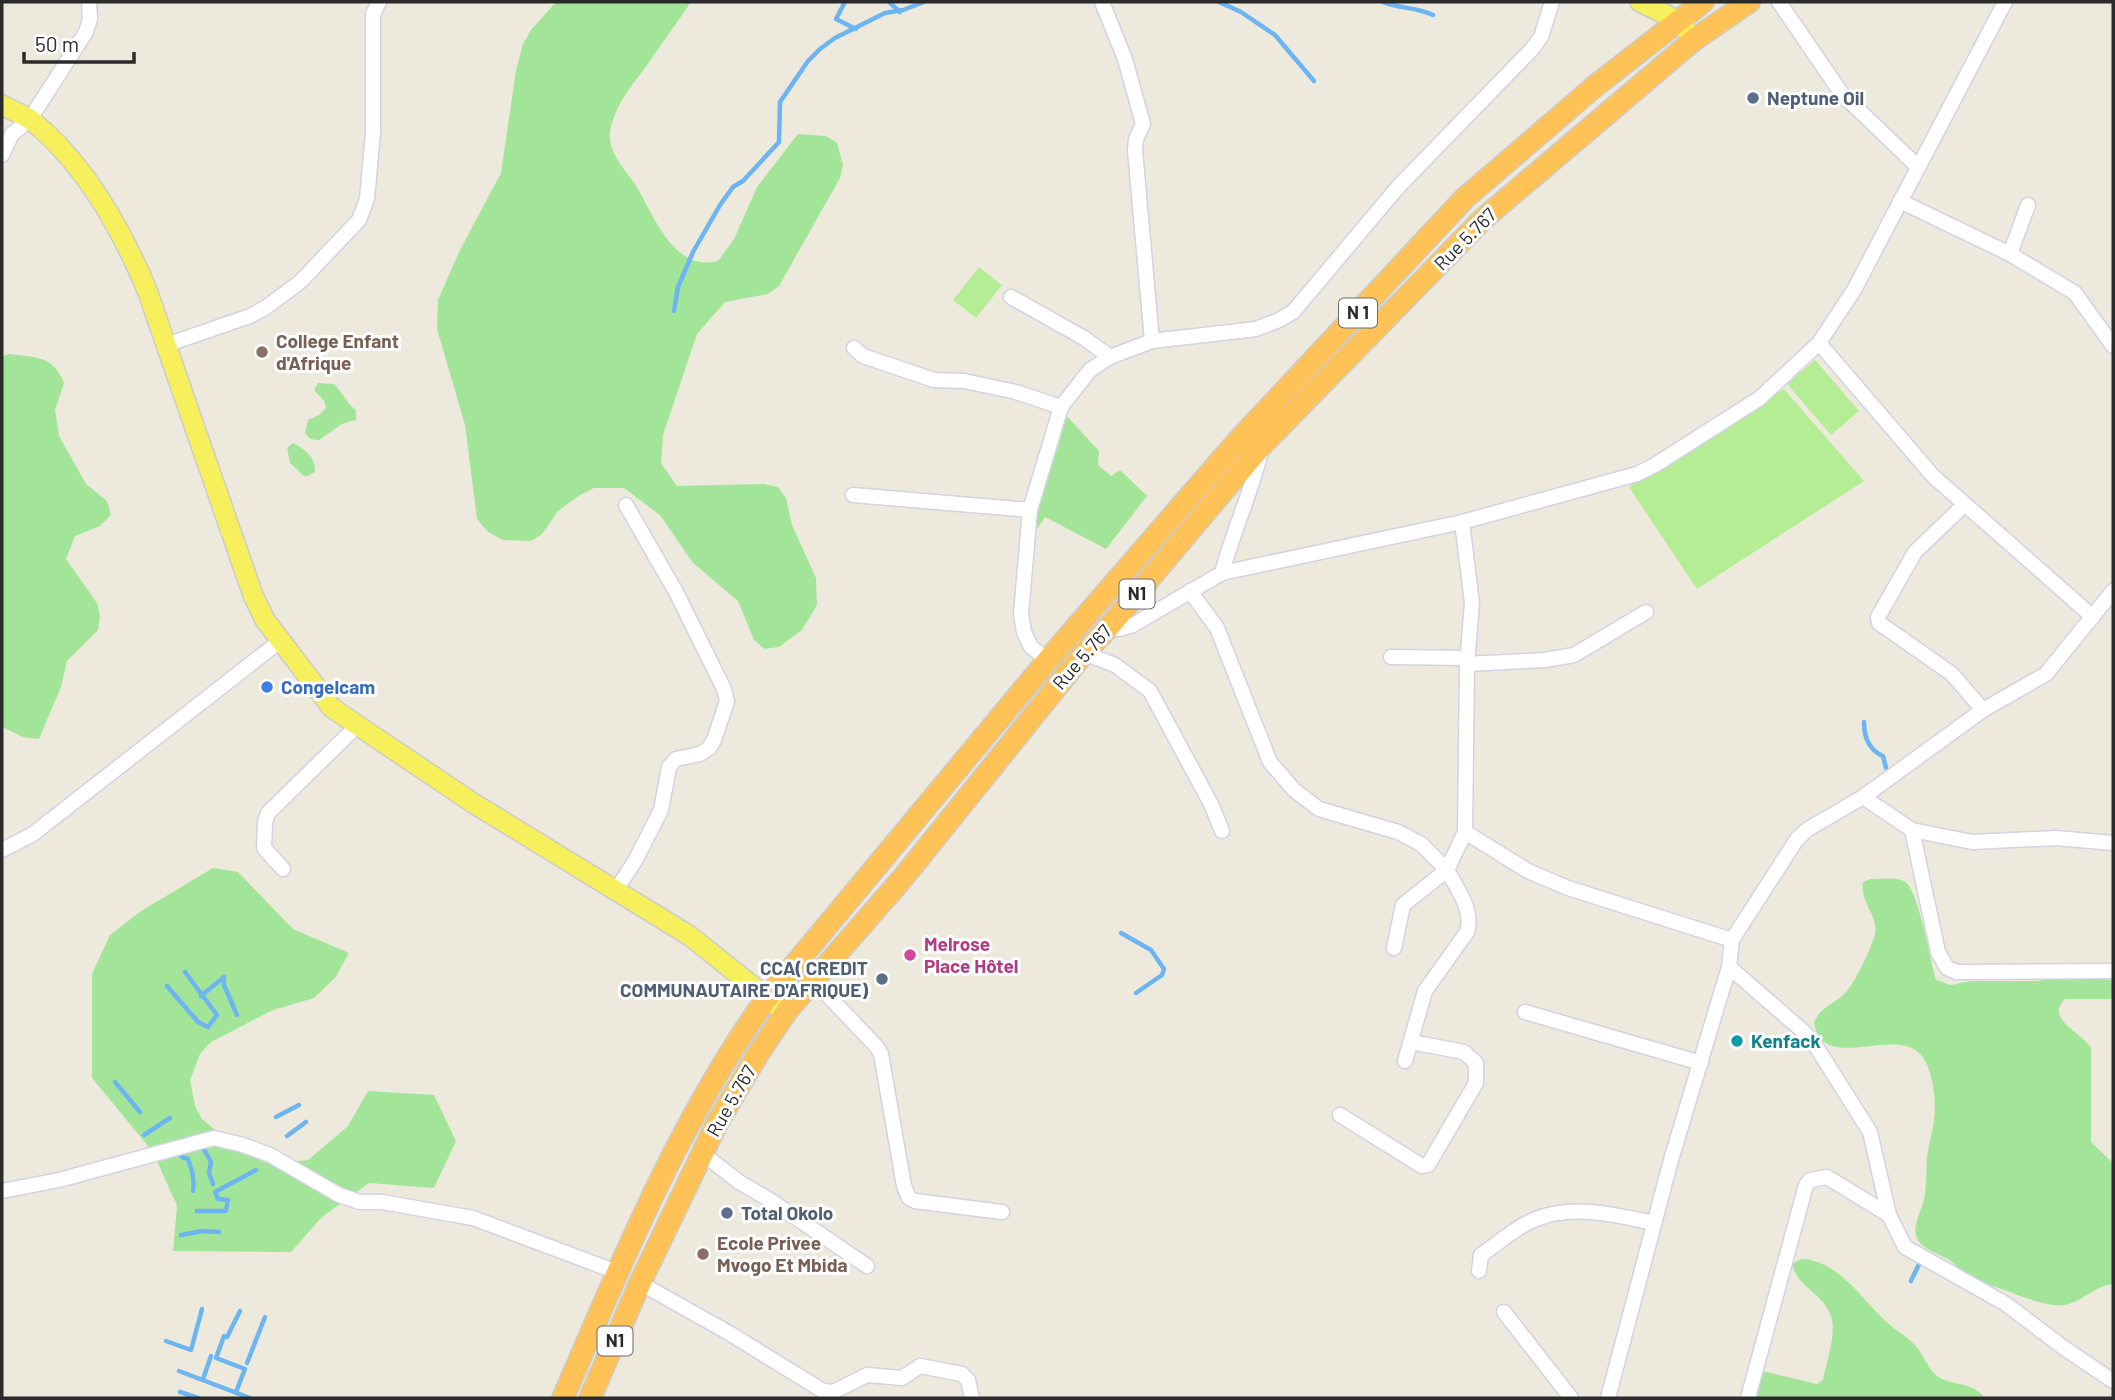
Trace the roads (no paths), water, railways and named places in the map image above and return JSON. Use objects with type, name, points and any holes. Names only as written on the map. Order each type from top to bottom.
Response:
[{"type":"highway","name":"N 1","points":[[564,1398],[617,1272],[694,1116],[733,1045],[767,998],[1048,660],[1235,444],[1465,198],[1594,86],[1703,2]]},
{"type":"highway","name":"Rue 5.767","points":[[590,1398],[640,1283],[702,1153],[730,1100],[786,1012],[902,879],[1084,653],[1262,445],[1483,219],[1695,39],[1749,2]]},
{"type":"main road","points":[[1640,2],[1677,20],[1695,39]]},
{"type":"main road","points":[[2,105],[30,120],[65,153],[94,190],[127,243],[147,290],[253,595],[265,620],[332,708],[473,803],[690,936],[786,1012]]},
{"type":"street","points":[[2,155],[12,134],[30,120],[86,32],[90,19],[89,2]]},
{"type":"street","points":[[166,345],[250,316],[265,308],[300,282],[359,220],[367,199],[373,132],[376,8],[362,2]]},
{"type":"street","points":[[1102,2],[1125,59],[1143,124],[1136,139],[1135,150],[1152,341]]},
{"type":"street","points":[[1048,660],[1031,647],[1024,632],[1021,614],[1030,510],[1061,407],[1090,370],[1110,356],[1152,341],[1256,329],[1293,312],[1398,187],[1532,49],[1541,37],[1552,2]]},
{"type":"street","points":[[1779,2],[1842,94],[1917,166]]},
{"type":"street","points":[[1107,629],[1133,625],[1222,573],[1462,522],[1618,481],[1655,465],[1760,398],[1819,343],[1854,290],[2005,2]]},
{"type":"street","points":[[1900,201],[2010,254],[2075,293],[2113,346]]},
{"type":"street","points":[[2010,254],[2028,205]]},
{"type":"street","points":[[1011,297],[1084,338],[1110,356]]},
{"type":"street","points":[[1819,343],[1933,476],[2093,617]]},
{"type":"street","points":[[854,348],[863,356],[934,380],[964,381],[1016,392],[1061,407]]},
{"type":"street","points":[[1222,573],[1229,546],[1252,489],[1262,445]]},
{"type":"street","points":[[853,495],[1030,510]]},
{"type":"street","points":[[616,890],[635,861],[661,810],[669,767],[676,760],[700,754],[709,748],[727,701],[724,689],[676,592],[626,505]]},
{"type":"street","points":[[1964,505],[1915,552],[1878,617],[1879,623],[1952,674],[1983,710]]},
{"type":"street","points":[[1394,948],[1403,905],[1447,870],[1465,832],[1467,661],[1472,603],[1462,522]]},
{"type":"street","points":[[1190,591],[1217,628],[1270,762],[1294,790],[1320,809],[1398,832],[1421,844],[1447,870],[1462,896],[1470,924],[1425,991],[1405,1061]]},
{"type":"street","points":[[1608,1398],[1671,1160],[1729,967],[1732,940],[1797,839],[1808,829],[1863,797],[1983,710],[2046,674],[2113,591]]},
{"type":"street","points":[[1391,657],[1467,661],[1545,660],[1574,654],[1646,612]]},
{"type":"street","points":[[2,850],[33,834],[280,641]]},
{"type":"street","points":[[1084,653],[1115,665],[1150,691],[1211,804],[1222,831]]},
{"type":"street","points":[[283,869],[264,848],[268,813],[357,726]]},
{"type":"street","points":[[1863,797],[1912,830],[1972,842],[2056,838],[2113,843]]},
{"type":"street","points":[[1912,830],[1938,952],[1947,968],[1957,972],[2113,971]]},
{"type":"street","points":[[1465,832],[1528,871],[1568,888],[1732,940]]},
{"type":"street","points":[[1729,967],[1803,1031],[1817,1048],[1870,1132],[1889,1215],[1905,1247],[2006,1304],[2113,1381]]},
{"type":"street","points":[[814,981],[881,1054],[904,1186],[909,1198],[1002,1212]]},
{"type":"street","points":[[1525,1012],[1701,1063]]},
{"type":"street","points":[[1340,1115],[1422,1166],[1428,1165],[1476,1083],[1476,1063],[1464,1052],[1411,1042]]},
{"type":"street","points":[[2,1191],[59,1180],[214,1138],[270,1155],[339,1195],[360,1202],[382,1202],[473,1218],[617,1272]]},
{"type":"street","points":[[702,1153],[739,1182],[867,1266]]},
{"type":"street","points":[[1748,1398],[1806,1185],[1811,1180],[1826,1177],[1889,1215]]},
{"type":"street","points":[[1479,1271],[1481,1255],[1534,1219],[1563,1212],[1599,1212],[1654,1223]]},
{"type":"street","points":[[640,1283],[729,1333],[822,1391],[833,1392],[867,1375],[902,1378],[915,1368],[926,1366],[962,1374],[968,1380],[972,1398]]},
{"type":"street","points":[[1504,1312],[1571,1398]]},
{"type":"waterway","points":[[845,2],[836,19],[856,29]]},
{"type":"waterway","points":[[889,2],[900,12]]},
{"type":"waterway","points":[[674,311],[678,287],[693,252],[720,205],[733,187],[743,181],[779,142],[780,102],[808,61],[835,38],[885,13],[924,2]]},
{"type":"waterway","points":[[1219,2],[1241,12],[1275,35],[1314,81]]},
{"type":"waterway","points":[[1383,2],[1433,15]]},
{"type":"waterway","points":[[1864,722],[1868,743],[1883,756],[1886,768]]},
{"type":"waterway","points":[[1121,933],[1151,950],[1164,969],[1162,975],[1136,993]]},
{"type":"waterway","points":[[167,986],[198,1022],[208,1027],[217,1015],[185,972]]},
{"type":"waterway","points":[[201,996],[224,977],[224,985],[237,1015]]},
{"type":"waterway","points":[[115,1082],[140,1112]]},
{"type":"waterway","points":[[276,1117],[299,1105]]},
{"type":"waterway","points":[[144,1135],[170,1118]]},
{"type":"waterway","points":[[287,1136],[306,1122]]},
{"type":"waterway","points":[[201,1144],[211,1162],[209,1173],[213,1184]]},
{"type":"waterway","points":[[180,1152],[182,1157],[188,1159],[193,1191]]},
{"type":"waterway","points":[[226,1210],[228,1200],[218,1199],[215,1192],[256,1170]]},
{"type":"waterway","points":[[197,1211],[225,1211]]},
{"type":"waterway","points":[[181,1235],[202,1231],[219,1232]]},
{"type":"waterway","points":[[1911,1281],[1921,1260]]},
{"type":"waterway","points":[[166,1341],[191,1350],[202,1309]]},
{"type":"waterway","points":[[227,1337],[240,1311]]},
{"type":"waterway","points":[[247,1363],[265,1317]]},
{"type":"waterway","points":[[224,1336],[216,1358],[245,1369],[236,1392]]},
{"type":"waterway","points":[[203,1379],[211,1356]]},
{"type":"waterway","points":[[179,1371],[250,1398]]},
{"type":"waterway","points":[[180,1392],[198,1398]]},
{"type":"place","name":"Neptune Oil","points":[[1753,98]]},
{"type":"place","name":"College Enfant d'Afrique","points":[[262,352]]},
{"type":"place","name":"Congelcam","points":[[267,687]]},
{"type":"place","name":"Melrose Place Hôtel","points":[[910,955]]},
{"type":"place","name":"CCA( CREDIT COMMUNAUTAIRE D'AFRIQUE)","points":[[882,979]]},
{"type":"place","name":"Kenfack","points":[[1737,1041]]},
{"type":"place","name":"Total Okolo","points":[[727,1213]]},
{"type":"place","name":"Ecole Privee Mvogo Et Mbida","points":[[703,1254]]}]
